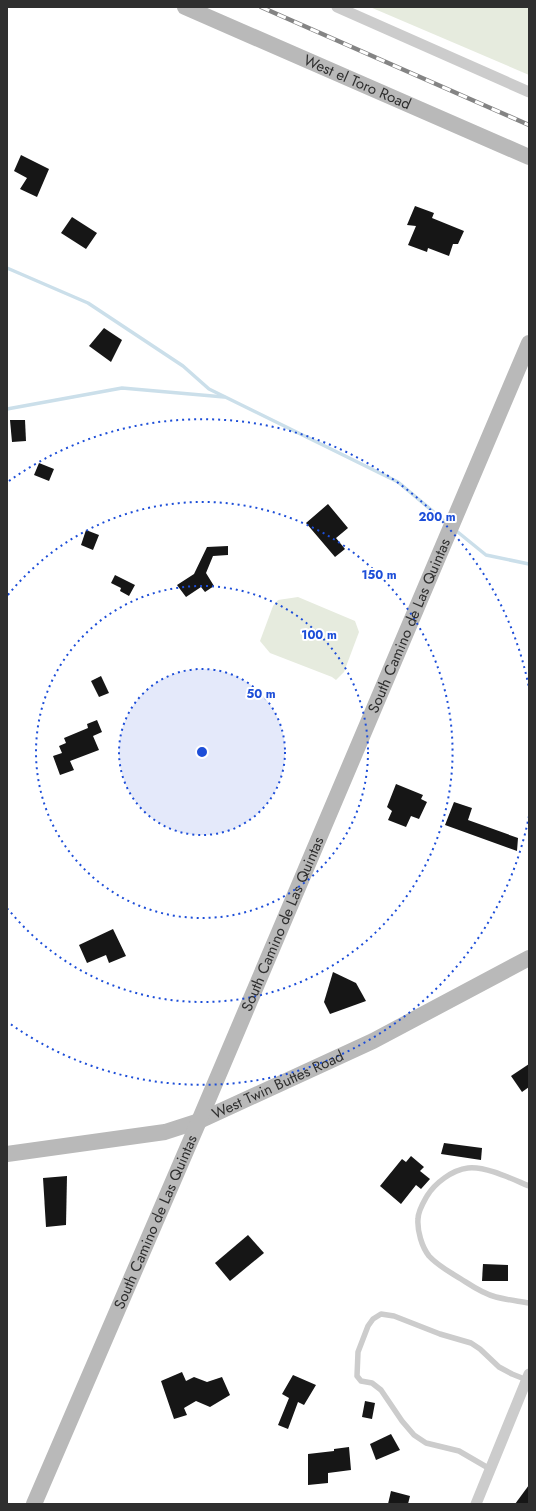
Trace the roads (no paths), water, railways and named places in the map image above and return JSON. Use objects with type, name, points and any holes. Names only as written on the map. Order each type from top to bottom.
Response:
[{"type":"street","name":"West el Toro Road","points":[[185,7],[529,157]]},
{"type":"street","points":[[337,7],[529,92]]},
{"type":"street","name":"South Camino de Las Quintas","points":[[34,1504],[199,1121],[529,343]]},
{"type":"street","name":"West Twin Buttes Road","points":[[7,1154],[165,1132],[199,1121],[373,1041],[529,958]]},
{"type":"street","points":[[476,1504],[528,1377]]},
{"type":"lane","points":[[529,1186],[487,1170],[469,1168],[454,1172],[442,1180],[428,1193],[421,1205],[418,1218],[420,1234],[424,1246],[429,1256],[441,1266],[476,1289],[496,1297],[529,1303]]},
{"type":"lane","points":[[490,1469],[459,1451],[426,1443],[414,1435],[402,1421],[382,1390],[372,1383],[361,1382],[356,1376],[358,1352],[368,1326],[381,1314],[394,1316],[440,1334],[471,1343],[480,1349],[499,1367],[512,1374],[528,1377]]},
{"type":"waterway","points":[[7,268],[88,303],[183,366],[209,389],[398,482],[448,524]]},
{"type":"waterway","points":[[7,409],[122,388],[224,397]]},
{"type":"waterway","points":[[454,529],[486,555],[529,564]]},
{"type":"railway","points":[[261,7],[529,125]]}]
